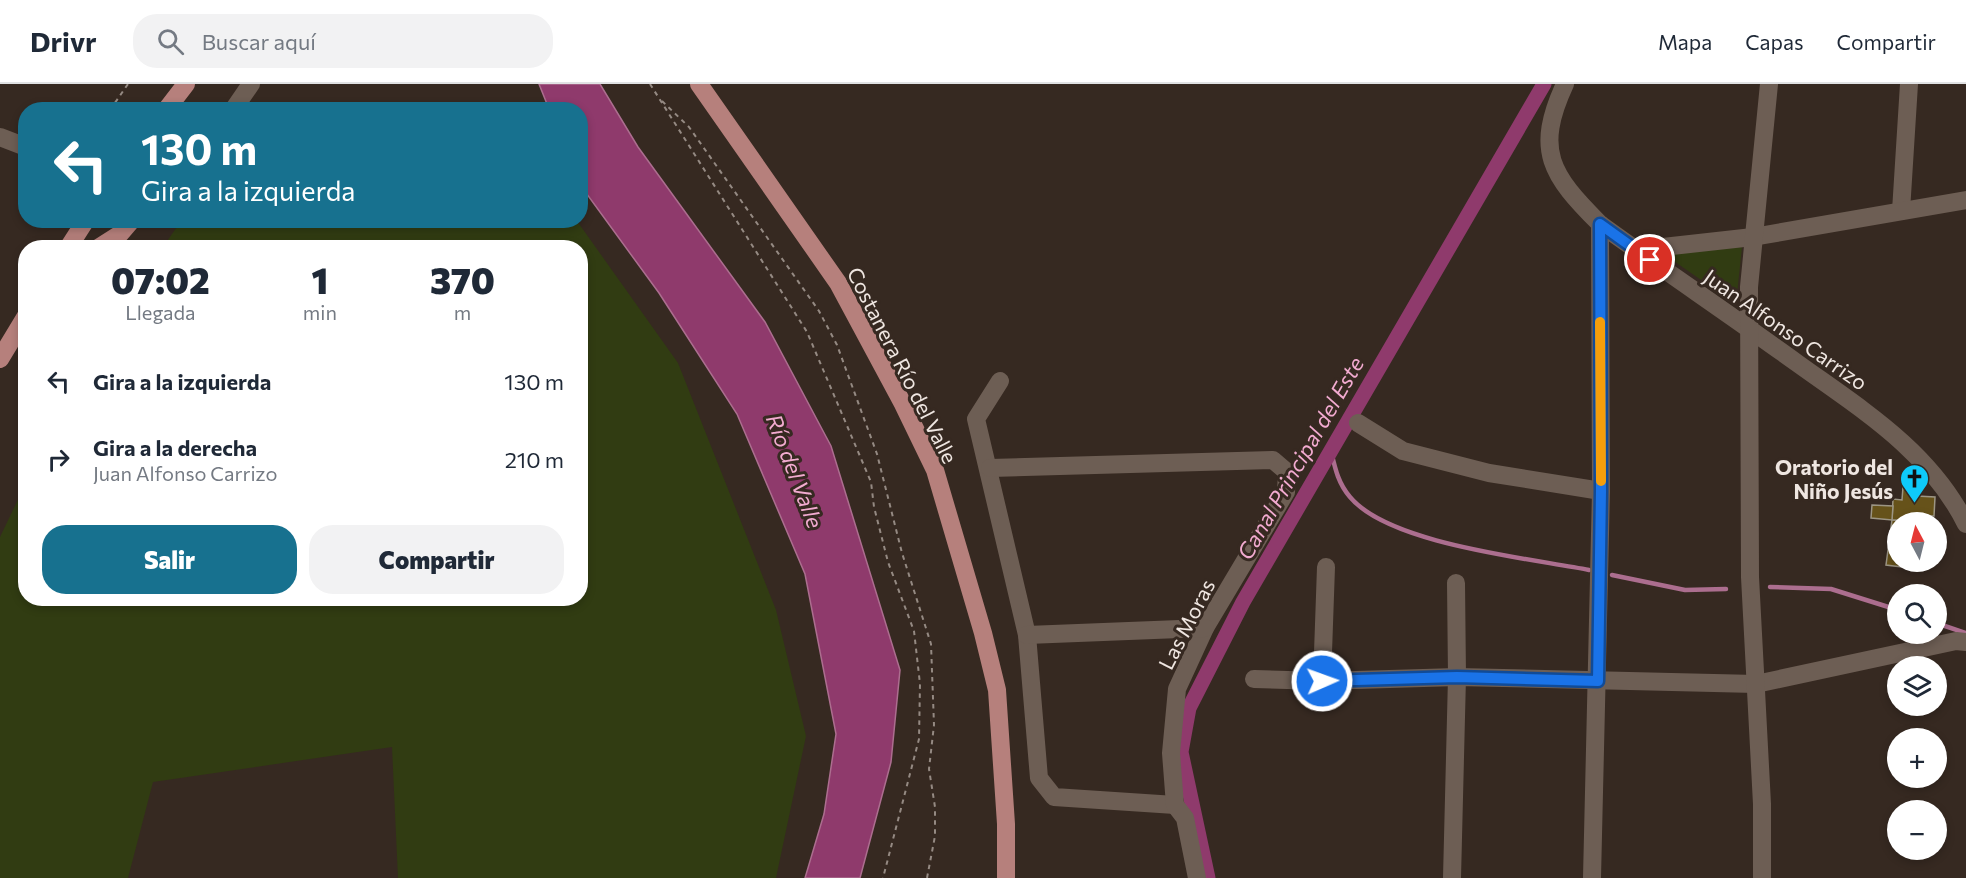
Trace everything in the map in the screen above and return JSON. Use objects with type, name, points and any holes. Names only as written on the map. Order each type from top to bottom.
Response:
[{"type":"main road","points":[[172,102],[186,84]]},
{"type":"main road","name":"Costanera Río del Valle","points":[[699,84],[838,283],[903,404],[934,470],[983,633],[997,690],[1006,824],[1006,878]]},
{"type":"main road","points":[[111,240],[125,228]]},
{"type":"main road","points":[[0,359],[18,329]]},
{"type":"street","points":[[239,102],[251,84]]},
{"type":"street","name":"Juan Alfonso Carrizo","points":[[1565,84],[1553,111],[1549,130],[1550,149],[1555,169],[1567,191],[1600,224],[1857,406],[1907,446],[1932,470],[1966,524]]},
{"type":"street","points":[[1762,878],[1750,577],[1749,287],[1769,84]]},
{"type":"street","points":[[1901,211],[1909,84]]},
{"type":"street","points":[[0,137],[18,144]]},
{"type":"street","points":[[1636,250],[1753,237],[1966,200]]},
{"type":"street","points":[[1592,878],[1601,491],[1600,224]]},
{"type":"street","points":[[1000,381],[976,419],[990,468],[1027,635],[1039,778],[1054,797],[1175,805]]},
{"type":"street","points":[[1358,423],[1402,451],[1489,473],[1601,491]]},
{"type":"street","name":"Las Moras","points":[[990,468],[1273,460],[1287,472],[1286,492],[1205,628],[1177,689],[1172,753],[1175,805],[1185,818],[1197,878]]},
{"type":"street","points":[[1322,681],[1326,567]]},
{"type":"street","points":[[1452,878],[1457,677],[1456,583]]},
{"type":"street","points":[[1027,635],[1205,628]]},
{"type":"street","points":[[1254,679],[1322,681],[1457,677],[1756,684],[1956,641],[1966,642]]},
{"type":"path","points":[[116,102],[128,84]]},
{"type":"path","points":[[650,84],[807,332],[871,482],[874,507],[888,562],[914,631],[920,684],[920,740],[883,878]]},
{"type":"path","points":[[660,99],[689,127],[819,311],[837,345],[878,454],[902,553],[931,644],[934,725],[929,769],[935,807],[935,836],[927,878]]},
{"type":"green space","points":[[176,228],[582,228],[678,363],[776,610],[806,736],[776,878],[398,878],[392,747],[153,782],[128,878],[0,878],[0,537],[18,500],[18,606],[588,606],[588,240],[168,240]]},
{"type":"green space","points":[[1742,247],[1736,304],[1665,255]]},
{"type":"water","name":"Río del Valle","points":[[539,84],[600,84],[638,147],[765,322],[831,446],[900,670],[891,762],[860,878],[805,878],[824,814],[836,734],[805,574],[737,414],[659,293],[588,196],[588,102],[546,102]]},
{"type":"building","name":"Oratorio del Niño Jesús","points":[[1903,487],[1918,487],[1917,496],[1935,497],[1934,512],[1892,512],[1893,499],[1902,500]]},
{"type":"building","points":[[1872,505],[1893,506],[1893,512],[1887,512],[1887,520],[1871,518]]},
{"type":"waterway","name":"Canal Principal del Este","points":[[1208,878],[1181,752],[1189,708],[1243,602],[1544,84]]},
{"type":"waterway","points":[[1331,451],[1340,481],[1350,497],[1369,513],[1395,527],[1461,547],[1589,570]]},
{"type":"waterway","points":[[1612,575],[1685,590],[1726,589]]},
{"type":"waterway","points":[[1770,587],[1831,589],[1887,607]]},
{"type":"waterway","points":[[1947,627],[1966,633]]},
{"type":"slow traffic","points":[[1600,322],[1601,481]]},
{"type":"place","name":"Oratorio del Niño Jesús","points":[[1914,504]]},
{"type":"route","points":[[1322,681],[1457,677],[1598,681],[1601,491],[1600,224],[1650,260]]}]
